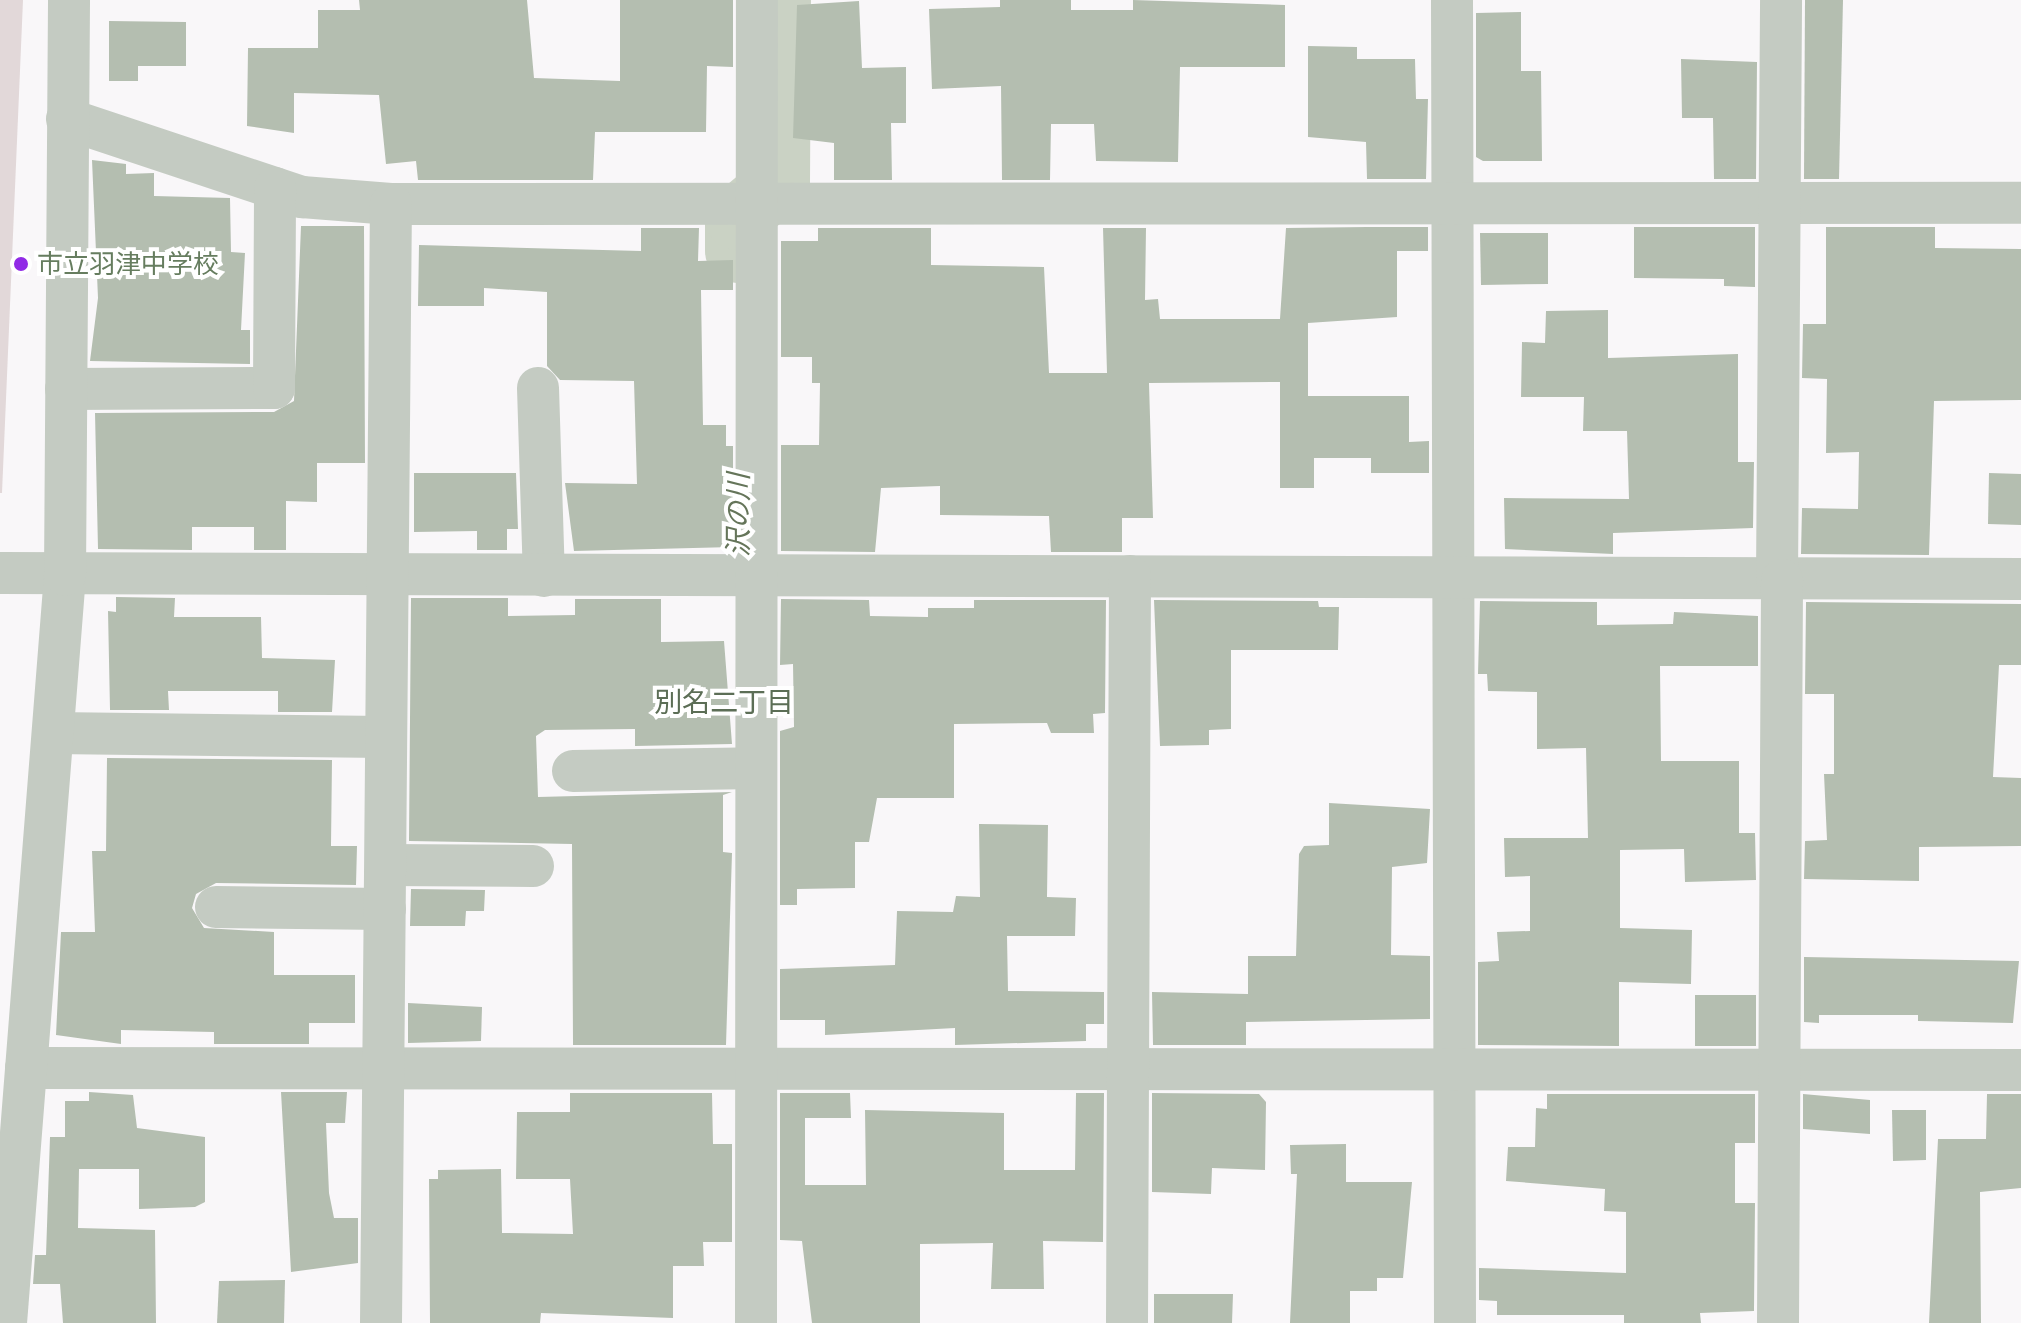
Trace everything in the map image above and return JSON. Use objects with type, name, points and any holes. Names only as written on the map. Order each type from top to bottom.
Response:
[{"type":"street","points":[[6,1323],[18,1059],[53,733],[65,575],[69,0]]},
{"type":"street","points":[[756,1323],[754,1068],[744,768],[744,575],[756,200],[757,0]]},
{"type":"street","points":[[1452,0],[1455,1323]]},
{"type":"street","points":[[1778,1323],[1781,0]]},
{"type":"street","points":[[67,119],[275,188],[391,204],[756,200],[1451,205],[2021,203]]},
{"type":"street","points":[[66,389],[274,388],[275,188]]},
{"type":"street","points":[[381,1323],[386,865],[383,575],[391,204]]},
{"type":"street","points":[[538,388],[544,576]]},
{"type":"street","points":[[0,573],[2021,579]]},
{"type":"street","points":[[1127,1323],[1130,576]]},
{"type":"street","points":[[53,733],[384,737]]},
{"type":"street","points":[[573,771],[744,768]]},
{"type":"street","points":[[386,865],[533,866]]},
{"type":"street","points":[[216,907],[385,909]]},
{"type":"street","points":[[18,1059],[382,1067],[2021,1070]]},
{"type":"shaded area","points":[[0,0],[23,0],[2,493],[0,493]]},
{"type":"building","points":[[359,0],[527,0],[534,78],[620,81],[620,0],[733,0],[733,67],[707,66],[706,132],[595,132],[593,180],[418,180],[416,161],[386,164],[379,95],[294,93],[294,133],[247,126],[248,48],[318,48],[318,10],[360,10]]},
{"type":"building","points":[[1000,0],[1071,0],[1071,10],[1133,10],[1133,0],[1285,5],[1285,67],[1180,67],[1178,162],[1096,161],[1094,124],[1051,124],[1050,180],[1002,180],[1001,86],[932,89],[929,9],[1000,7]]},
{"type":"building","points":[[1805,0],[1843,0],[1839,179],[1804,179]]},
{"type":"building","points":[[859,1],[862,68],[906,67],[906,123],[891,123],[892,180],[834,180],[834,143],[793,138],[797,5]]},
{"type":"building","points":[[1521,12],[1521,71],[1541,71],[1542,161],[1483,161],[1476,157],[1476,13]]},
{"type":"building","points":[[109,21],[186,22],[186,66],[138,66],[138,81],[109,81]]},
{"type":"building","points":[[1308,46],[1357,47],[1357,59],[1415,59],[1416,99],[1428,99],[1426,179],[1367,179],[1366,142],[1308,137]]},
{"type":"building","points":[[1681,59],[1757,62],[1756,179],[1714,179],[1713,118],[1682,118]]},
{"type":"building","points":[[92,160],[126,164],[126,174],[154,173],[154,196],[230,198],[231,252],[245,253],[241,330],[250,330],[250,364],[90,361],[98,298]]},
{"type":"building","points":[[301,226],[364,226],[365,463],[317,463],[317,502],[286,501],[286,550],[254,550],[254,527],[192,527],[192,550],[98,549],[95,413],[274,412],[294,401]]},
{"type":"building","points":[[1428,227],[1428,251],[1397,251],[1397,317],[1308,323],[1308,396],[1409,396],[1409,442],[1429,441],[1429,473],[1371,473],[1371,458],[1314,458],[1314,488],[1280,488],[1280,382],[1149,383],[1153,518],[1122,518],[1122,552],[1051,552],[1049,516],[940,515],[940,486],[881,488],[875,552],[781,551],[781,445],[819,445],[820,383],[812,383],[812,357],[781,357],[781,241],[818,241],[818,228],[931,228],[931,265],[1044,267],[1049,373],[1107,373],[1103,228],[1146,228],[1145,300],[1158,299],[1160,319],[1280,319],[1286,228]]},
{"type":"building","points":[[1634,227],[1755,227],[1755,287],[1724,286],[1724,279],[1634,278]]},
{"type":"building","points":[[1826,227],[1935,227],[1935,248],[2021,249],[2021,400],[1934,401],[1929,555],[1801,554],[1802,508],[1858,509],[1859,452],[1826,453],[1827,379],[1802,378],[1803,324],[1826,324]]},
{"type":"building","points":[[641,228],[699,228],[698,261],[733,260],[733,290],[701,290],[703,425],[726,425],[726,446],[733,446],[733,547],[574,551],[565,483],[637,484],[634,381],[560,380],[547,366],[547,292],[484,288],[484,306],[418,306],[419,245],[641,251]]},
{"type":"building","points":[[1480,233],[1548,233],[1548,284],[1481,285]]},
{"type":"building","points":[[1608,310],[1608,358],[1738,354],[1738,462],[1754,462],[1753,528],[1613,533],[1613,554],[1505,549],[1504,498],[1629,499],[1627,431],[1583,431],[1584,397],[1521,397],[1522,342],[1545,343],[1546,311]]},
{"type":"building","points":[[414,473],[516,473],[518,529],[507,529],[507,550],[477,550],[477,531],[414,532]]},
{"type":"building","points":[[1989,473],[2021,474],[2021,525],[1988,524]]},
{"type":"building","points":[[116,597],[175,598],[174,617],[261,617],[262,658],[335,660],[332,712],[278,712],[278,691],[168,691],[169,710],[110,710],[108,611],[116,612]]},
{"type":"building","points":[[411,598],[508,598],[508,616],[575,615],[575,599],[661,599],[661,642],[724,641],[732,744],[635,746],[635,729],[545,730],[536,736],[538,797],[732,792],[723,795],[723,852],[732,853],[726,1045],[573,1045],[572,844],[409,841]]},
{"type":"building","points":[[781,599],[869,600],[870,616],[928,617],[928,608],[974,608],[974,600],[1106,600],[1105,713],[1093,714],[1094,733],[1051,733],[1047,723],[954,724],[954,798],[877,798],[869,842],[855,842],[855,888],[797,889],[797,905],[780,905],[780,731],[794,727],[793,664],[780,665]]},
{"type":"building","points":[[1154,600],[1318,601],[1319,607],[1339,607],[1338,650],[1231,650],[1231,729],[1209,730],[1209,745],[1160,746]]},
{"type":"building","points":[[1480,601],[1597,602],[1597,625],[1673,624],[1674,612],[1758,616],[1758,666],[1660,666],[1661,761],[1739,761],[1739,833],[1755,833],[1756,880],[1685,882],[1684,849],[1620,850],[1620,928],[1692,930],[1691,984],[1619,982],[1619,1046],[1478,1045],[1478,962],[1499,961],[1497,932],[1530,931],[1530,876],[1505,877],[1504,838],[1588,838],[1586,748],[1537,749],[1537,692],[1488,691],[1487,674],[1478,674]]},
{"type":"building","points":[[1806,602],[2021,604],[2021,665],[1999,665],[1993,777],[2021,778],[2021,846],[1919,847],[1919,881],[1804,879],[1805,841],[1827,840],[1824,774],[1834,774],[1834,694],[1805,694]]},
{"type":"building","points":[[107,758],[332,760],[331,846],[357,846],[356,885],[216,883],[196,894],[192,908],[204,928],[274,932],[274,975],[355,975],[355,1023],[309,1023],[309,1044],[214,1044],[214,1032],[121,1030],[121,1044],[56,1035],[61,932],[95,932],[92,851],[106,851]]},
{"type":"building","points":[[1329,803],[1430,809],[1427,863],[1392,867],[1391,955],[1430,956],[1430,1019],[1246,1022],[1246,1045],[1153,1045],[1152,992],[1248,994],[1248,956],[1296,956],[1299,854],[1304,846],[1329,845]]},
{"type":"building","points":[[979,824],[1048,825],[1047,897],[1076,898],[1075,936],[1007,936],[1008,991],[1104,992],[1104,1024],[1086,1024],[1086,1041],[955,1045],[955,1028],[825,1035],[825,1020],[780,1020],[780,969],[895,965],[897,911],[953,912],[956,896],[980,897]]},
{"type":"building","points":[[411,889],[485,890],[484,911],[466,911],[465,926],[410,926]]},
{"type":"building","points":[[1804,957],[2019,961],[2013,1023],[1918,1021],[1918,1015],[1819,1015],[1819,1023],[1804,1022]]},
{"type":"building","points":[[1695,995],[1756,995],[1756,1046],[1695,1046]]},
{"type":"building","points":[[408,1003],[482,1007],[481,1041],[408,1043]]},
{"type":"building","points":[[89,1092],[133,1095],[137,1128],[205,1137],[205,1202],[195,1207],[139,1209],[139,1169],[79,1169],[78,1228],[155,1230],[156,1323],[63,1323],[60,1284],[33,1284],[35,1255],[46,1255],[50,1137],[65,1137],[65,1101],[89,1101]]},
{"type":"building","points":[[281,1092],[347,1092],[345,1123],[326,1123],[329,1193],[334,1218],[358,1218],[358,1263],[291,1272]]},
{"type":"building","points":[[570,1093],[712,1093],[713,1144],[732,1144],[732,1242],[703,1242],[704,1266],[673,1266],[673,1318],[541,1313],[540,1323],[430,1323],[429,1179],[438,1179],[438,1170],[501,1169],[502,1233],[573,1234],[570,1179],[516,1179],[517,1112],[570,1112]]},
{"type":"building","points":[[780,1093],[850,1093],[851,1118],[805,1118],[805,1185],[866,1185],[865,1110],[1004,1113],[1004,1170],[1075,1170],[1076,1093],[1104,1093],[1103,1242],[1043,1241],[1044,1289],[991,1289],[993,1243],[920,1244],[920,1323],[812,1323],[802,1241],[780,1240]]},
{"type":"building","points":[[1152,1093],[1259,1094],[1266,1102],[1265,1170],[1212,1168],[1211,1194],[1152,1192]]},
{"type":"building","points":[[1547,1094],[1755,1094],[1755,1143],[1735,1143],[1735,1203],[1755,1203],[1754,1311],[1700,1313],[1701,1323],[1624,1323],[1624,1315],[1497,1315],[1497,1301],[1479,1300],[1479,1268],[1626,1273],[1626,1212],[1604,1211],[1605,1189],[1506,1181],[1508,1147],[1535,1147],[1536,1108],[1547,1109]]},
{"type":"building","points":[[1803,1094],[1870,1100],[1870,1134],[1803,1129]]},
{"type":"building","points":[[1987,1094],[2021,1094],[2021,1188],[1980,1192],[1981,1323],[1929,1323],[1938,1139],[1986,1139]]},
{"type":"building","points":[[1892,1110],[1926,1110],[1926,1160],[1893,1161]]},
{"type":"building","points":[[1346,1144],[1346,1182],[1412,1182],[1403,1278],[1377,1278],[1377,1291],[1350,1291],[1350,1323],[1290,1323],[1297,1174],[1291,1174],[1290,1145]]},
{"type":"building","points":[[285,1280],[284,1323],[217,1323],[219,1281]]},
{"type":"building","points":[[1154,1294],[1233,1294],[1232,1323],[1154,1323]]},
{"type":"waterway","name":"沢の川","points":[[737,251],[737,218],[778,184],[779,0]]},
{"type":"place","name":"市立羽津中学校","points":[[21,264]]},
{"type":"district","name":"別名二丁目","points":[[724,701]]}]
